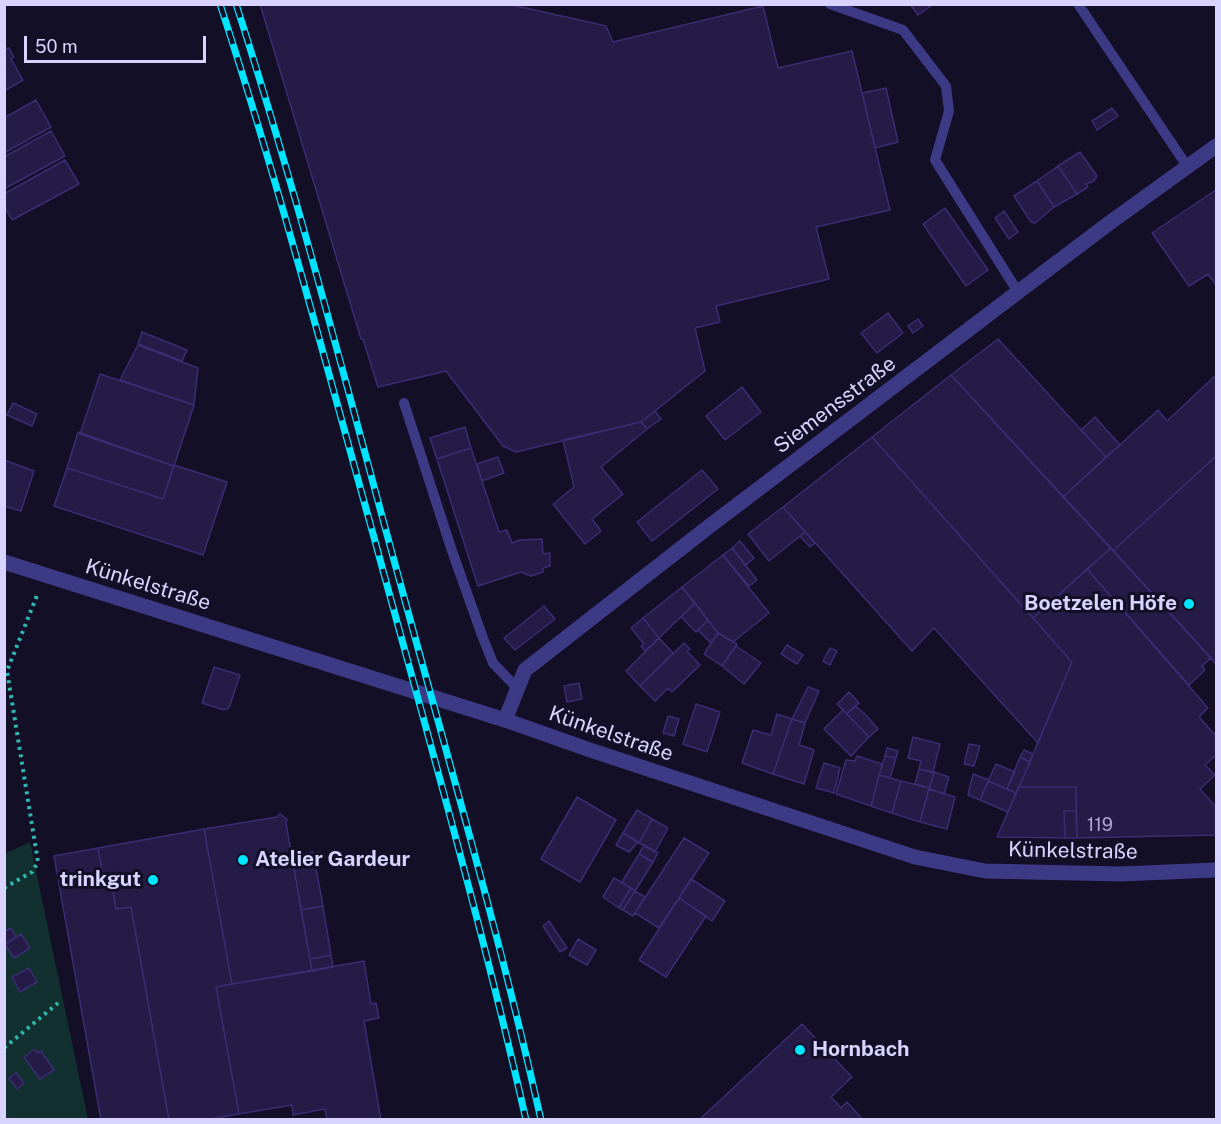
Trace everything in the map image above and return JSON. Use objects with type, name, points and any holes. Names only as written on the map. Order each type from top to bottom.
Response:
[{"type":"street","name":"Siemensstraße","points":[[505,720],[525,670],[707,528],[1018,292],[1216,146]]},
{"type":"street","name":"Künkelstraße","points":[[4,562],[505,720],[915,857],[985,871],[1120,874],[1216,870]]},
{"type":"lane","points":[[830,4],[903,30],[946,86],[949,111],[935,160],[1018,292]]},
{"type":"lane","points":[[1078,4],[1187,166]]},
{"type":"lane","points":[[404,403],[483,638],[493,663],[518,689]]},
{"type":"path","points":[[4,888],[32,872],[38,862],[7,671],[45,576]]},
{"type":"path","points":[[4,1048],[58,1003]]},
{"type":"green space","points":[[30,842],[88,1119],[5,1119],[4,854]]},
{"type":"building","points":[[260,4],[508,4],[606,26],[613,42],[763,6],[778,68],[852,51],[890,210],[816,227],[829,279],[716,306],[720,322],[695,328],[705,371],[641,422],[516,452],[503,446],[446,371],[378,387],[363,339],[361,339]]},
{"type":"building","points":[[910,4],[934,4],[918,15]]},
{"type":"building","points":[[9,48],[14,57],[11,59],[23,80],[4,91],[4,49]]},
{"type":"building","points":[[886,88],[898,142],[875,148],[862,93]]},
{"type":"building","points":[[36,100],[51,127],[4,153],[4,118]]},
{"type":"building","points":[[1112,108],[1118,116],[1097,130],[1092,121]]},
{"type":"building","points":[[51,131],[65,156],[4,189],[4,157]]},
{"type":"building","points":[[1080,152],[1097,176],[1094,181],[1086,184],[1088,187],[1077,194],[1058,166]]},
{"type":"building","points":[[65,160],[79,184],[12,220],[4,206],[4,194]]},
{"type":"building","points":[[1058,166],[1077,194],[1054,207],[1037,181]]},
{"type":"building","points":[[1037,181],[1054,207],[1035,223],[1031,222],[1014,196]]},
{"type":"building","points":[[1216,190],[1216,285],[1208,274],[1189,286],[1152,233]]},
{"type":"building","points":[[945,208],[988,270],[966,286],[923,224]]},
{"type":"building","points":[[1004,211],[1018,232],[1009,239],[995,218]]},
{"type":"building","points":[[888,313],[903,333],[877,353],[861,333]]},
{"type":"building","points":[[918,319],[923,326],[913,333],[908,326]]},
{"type":"building","points":[[142,332],[187,350],[182,361],[138,344]]},
{"type":"building","points":[[998,339],[1106,457],[1063,497],[951,375]]},
{"type":"building","points":[[138,345],[198,368],[194,405],[120,380]]},
{"type":"building","points":[[100,374],[194,405],[174,466],[80,434]]},
{"type":"building","points":[[951,375],[1111,548],[1033,618],[872,437]]},
{"type":"building","points":[[1216,375],[1216,456],[1113,551],[1063,497],[1158,410],[1167,421]]},
{"type":"building","points":[[742,387],[761,412],[725,440],[706,416]]},
{"type":"building","points":[[13,403],[37,414],[32,426],[7,415]]},
{"type":"building","points":[[655,411],[661,419],[647,429],[641,422]]},
{"type":"building","points":[[1095,417],[1120,445],[1106,457],[1081,430]]},
{"type":"building","points":[[641,422],[647,429],[601,467],[623,494],[592,519],[601,531],[585,544],[553,504],[574,487],[563,440]]},
{"type":"building","points":[[465,427],[471,448],[437,459],[430,438]]},
{"type":"building","points":[[78,432],[174,466],[163,499],[67,468]]},
{"type":"building","points":[[872,437],[1072,662],[1038,743],[934,628],[912,651],[783,507]]},
{"type":"building","points":[[471,448],[499,532],[507,530],[512,543],[520,540],[542,539],[543,554],[550,553],[550,566],[543,568],[543,572],[531,576],[521,572],[478,586],[437,459]]},
{"type":"building","name":"Boetzelen Höfe","points":[[1216,456],[1216,664],[1113,551]]},
{"type":"building","points":[[498,457],[504,473],[482,481],[477,464]]},
{"type":"building","points":[[4,460],[34,471],[21,511],[4,506]]},
{"type":"building","points":[[174,465],[227,482],[203,555],[54,506],[67,468],[163,499]]},
{"type":"building","points":[[702,470],[718,489],[652,541],[637,522]]},
{"type":"building","points":[[783,507],[805,532],[769,561],[748,534]]},
{"type":"building","points":[[805,532],[815,543],[810,547],[800,536]]},
{"type":"building","points":[[740,541],[754,558],[746,565],[732,548]]},
{"type":"building","points":[[732,548],[757,580],[749,586],[723,555]]},
{"type":"building","points":[[1111,548],[1211,658],[1202,666],[1205,670],[1189,685],[1087,569]]},
{"type":"building","points":[[723,555],[769,613],[733,642],[718,633],[682,587]]},
{"type":"building","points":[[1087,569],[1208,708],[1199,717],[1216,736],[1216,755],[1205,765],[1215,775],[1200,789],[1216,807],[1216,835],[1077,838],[1076,787],[1019,787],[1072,662],[1033,618]]},
{"type":"building","points":[[682,587],[695,603],[659,638],[643,618]]},
{"type":"building","points":[[695,603],[708,620],[696,632],[681,617]]},
{"type":"building","points":[[544,606],[555,619],[515,650],[504,638]]},
{"type":"building","points":[[643,618],[659,638],[645,651],[641,646],[644,644],[631,628]]},
{"type":"building","points":[[708,620],[718,633],[711,643],[698,630]]},
{"type":"building","points":[[718,633],[737,644],[722,666],[704,654]]},
{"type":"building","points":[[659,638],[673,653],[640,686],[626,671]]},
{"type":"building","points":[[684,643],[690,649],[687,651],[700,665],[672,692],[668,688],[655,701],[640,686]]},
{"type":"building","points":[[787,645],[803,655],[797,664],[781,654]]},
{"type":"building","points":[[736,646],[761,663],[744,684],[722,666]]},
{"type":"building","points":[[830,648],[837,651],[830,665],[823,661]]},
{"type":"building","points":[[214,667],[240,675],[229,708],[224,710],[202,703]]},
{"type":"building","points":[[579,683],[582,699],[567,702],[564,686]]},
{"type":"building","points":[[808,687],[819,691],[805,723],[792,719]]},
{"type":"building","points":[[849,692],[859,703],[847,714],[837,704]]},
{"type":"building","points":[[696,704],[720,712],[707,752],[683,744]]},
{"type":"building","points":[[855,706],[878,729],[869,737],[847,714]]},
{"type":"building","points":[[843,710],[869,737],[851,756],[824,729]]},
{"type":"building","points":[[777,714],[792,719],[773,774],[742,763],[753,730],[771,735]]},
{"type":"building","points":[[668,716],[679,719],[674,736],[663,733]]},
{"type":"building","points":[[792,719],[805,723],[799,745],[814,750],[804,784],[773,774]]},
{"type":"building","points":[[913,737],[940,744],[933,772],[919,769],[921,761],[908,758]]},
{"type":"building","points":[[969,744],[980,746],[974,766],[964,764]]},
{"type":"building","points":[[887,748],[898,751],[896,758],[885,756]]},
{"type":"building","points":[[1024,750],[1033,754],[1030,762],[1020,757]]},
{"type":"building","points":[[857,756],[882,764],[871,806],[836,794],[846,760],[855,761]]},
{"type":"building","points":[[885,756],[896,758],[890,778],[879,775]]},
{"type":"building","points":[[1020,757],[1030,762],[1016,793],[1007,789]]},
{"type":"building","points":[[824,763],[840,768],[834,793],[816,788]]},
{"type":"building","points":[[996,764],[1015,772],[1007,789],[988,781]]},
{"type":"building","points":[[919,769],[934,773],[929,788],[915,784]]},
{"type":"building","points":[[934,772],[949,777],[944,794],[929,789]]},
{"type":"building","points":[[973,774],[989,780],[980,800],[968,795]]},
{"type":"building","points":[[879,775],[901,781],[892,813],[871,806]]},
{"type":"building","points":[[901,781],[929,788],[920,822],[892,813]]},
{"type":"building","points":[[988,781],[1016,793],[1008,812],[980,800]]},
{"type":"building","points":[[1019,787],[1076,787],[1076,811],[1064,811],[1065,838],[997,837]]},
{"type":"building","points":[[929,789],[955,797],[947,829],[920,822]]},
{"type":"building","points":[[577,797],[616,820],[580,882],[541,859]]},
{"type":"building","points":[[637,810],[652,819],[639,843],[623,833]]},
{"type":"building","points":[[1064,811],[1076,811],[1077,838],[1065,838]]},
{"type":"building","points":[[280,814],[287,819],[312,971],[232,984],[204,829],[277,817]]},
{"type":"building","points":[[652,819],[668,828],[655,852],[639,843]]},
{"type":"building","points":[[204,829],[232,984],[216,987],[239,1114],[205,1120],[169,1120],[131,907],[116,909],[111,880],[104,882],[98,848]]},
{"type":"building","points":[[623,833],[638,842],[629,852],[616,845]]},
{"type":"building","points":[[684,838],[709,853],[659,928],[635,913]]},
{"type":"building","points":[[644,845],[658,853],[653,862],[639,854]]},
{"type":"building","points":[[98,848],[104,882],[111,880],[116,909],[131,907],[169,1120],[101,1120],[54,856]]},
{"type":"building","points":[[313,852],[323,906],[301,910],[292,855]]},
{"type":"building","points":[[639,854],[653,862],[635,891],[622,882]]},
{"type":"building","points":[[614,878],[631,888],[619,908],[603,897]]},
{"type":"building","points":[[691,879],[725,901],[712,921],[679,898]]},
{"type":"building","points":[[631,888],[635,891],[623,910],[619,908]]},
{"type":"building","points":[[635,891],[645,897],[633,916],[623,910]]},
{"type":"building","points":[[679,898],[706,916],[666,977],[639,960]]},
{"type":"building","points":[[323,906],[331,955],[310,959],[301,910]]},
{"type":"building","points":[[549,921],[567,948],[560,952],[543,926]]},
{"type":"building","points":[[11,928],[16,937],[4,945],[4,932]]},
{"type":"building","points":[[21,934],[30,948],[14,958],[5,944]]},
{"type":"building","points":[[578,939],[596,950],[587,965],[569,955]]},
{"type":"building","points":[[331,955],[333,967],[312,971],[310,959]]},
{"type":"building","points":[[364,961],[371,1004],[376,1003],[379,1018],[364,1021],[381,1120],[327,1120],[325,1109],[293,1115],[292,1105],[239,1114],[216,987]]},
{"type":"building","points":[[29,968],[37,982],[20,992],[12,977]]},
{"type":"building","name":"Hornbach","points":[[802,1024],[852,1077],[831,1097],[841,1108],[847,1102],[863,1120],[699,1120]]},
{"type":"building","points":[[35,1049],[37,1053],[41,1051],[54,1070],[40,1079],[24,1057]]},
{"type":"building","points":[[16,1073],[24,1083],[17,1089],[9,1078]]},
{"type":"railway","points":[[220,4],[281,204],[375,541],[473,902],[526,1120]]},
{"type":"railway","points":[[236,4],[259,76],[342,367],[492,919],[541,1120]]},
{"type":"place","name":"Boetzelen Höfe","points":[[1189,604]]},
{"type":"place","name":"Atelier Gardeur","points":[[243,860]]},
{"type":"place","name":"trinkgut","points":[[153,880]]},
{"type":"place","name":"Hornbach","points":[[800,1050]]}]
